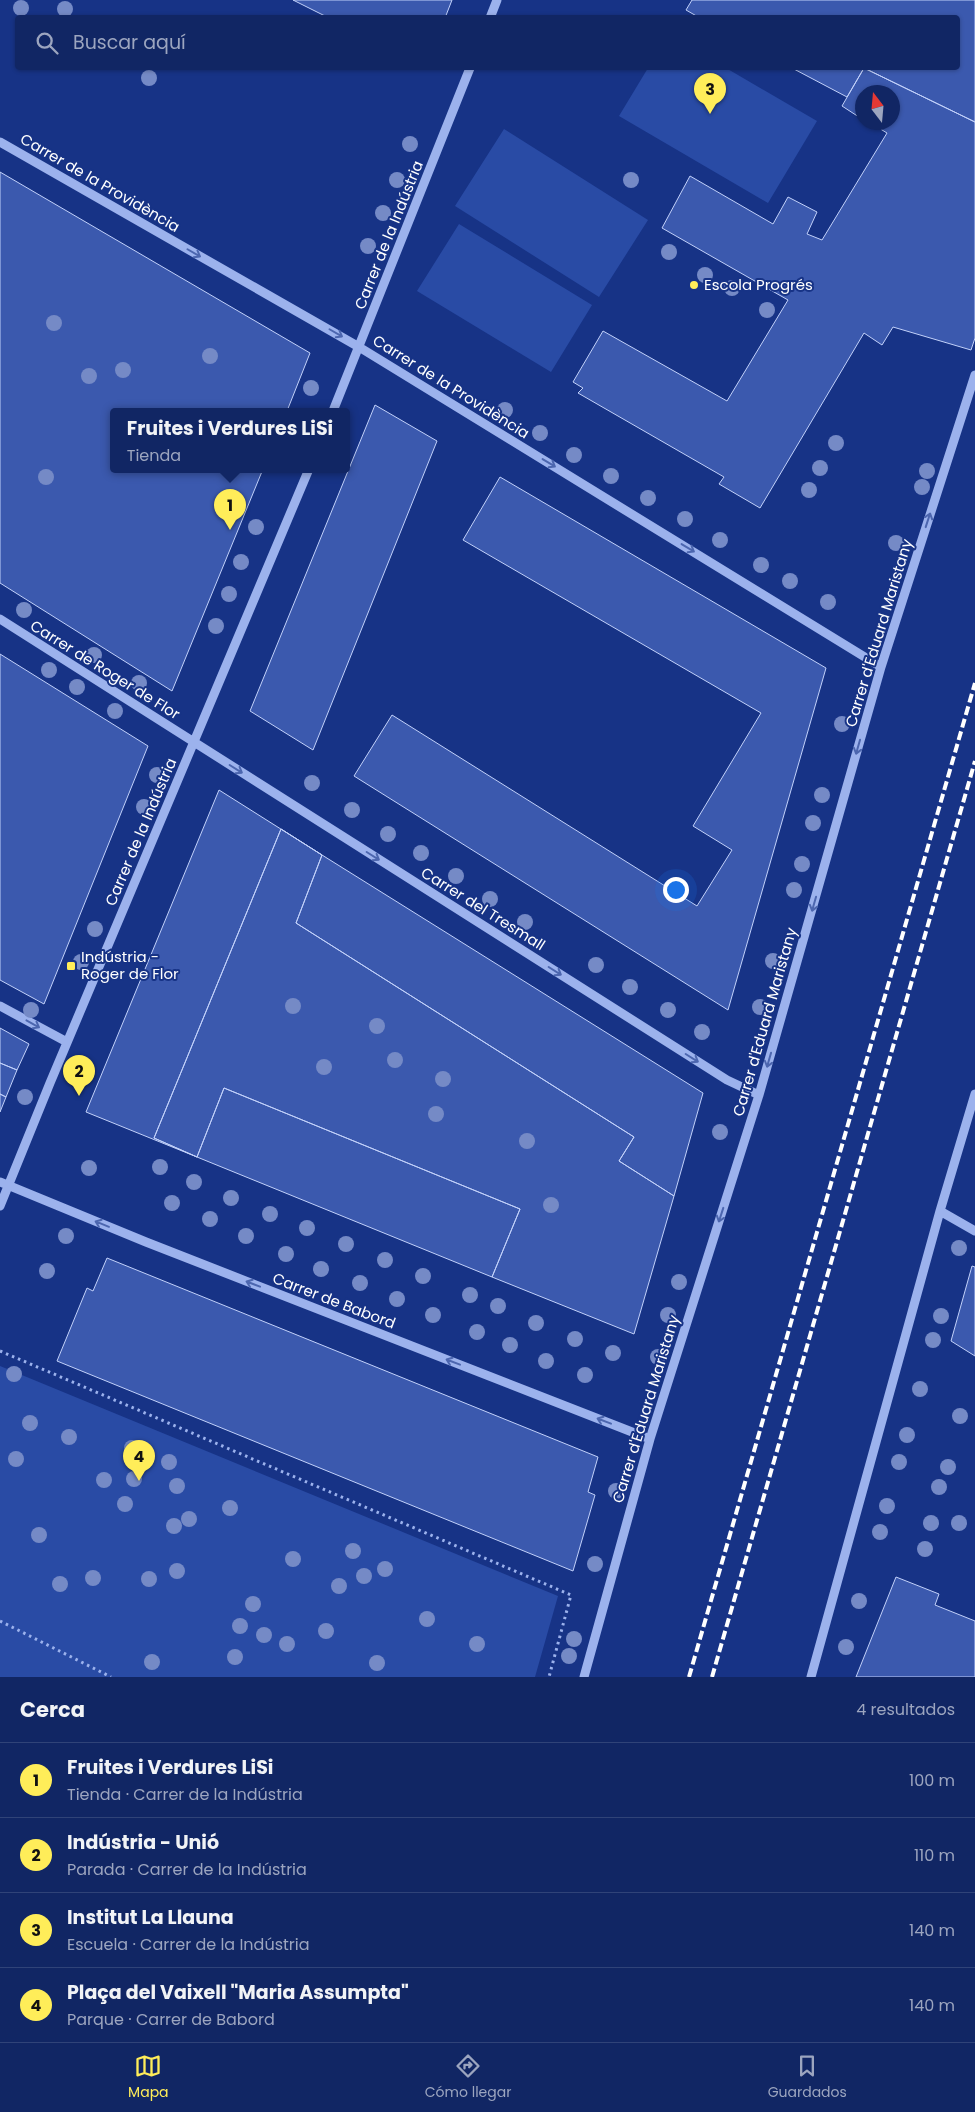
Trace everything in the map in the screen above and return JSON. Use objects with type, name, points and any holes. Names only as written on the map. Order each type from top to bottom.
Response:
[{"type":"street","points":[[491,15],[497,0]]},
{"type":"street","name":"Carrer de la Indústria","points":[[334,408],[469,70]]},
{"type":"street","name":"Carrer de la Providència","points":[[0,142],[360,347],[881,667]]},
{"type":"street","name":"Carrer d'Eduard Maristany","points":[[584,1677],[650,1439],[759,1095],[881,667],[975,376]]},
{"type":"street","name":"Carrer de la Indústria","points":[[0,1206],[4,1184],[67,1042],[306,473]]},
{"type":"street","name":"Carrer de Roger de Flor","points":[[0,619],[194,743]]},
{"type":"street","name":"Carrer del Tresmall","points":[[194,743],[727,1080],[759,1095]]},
{"type":"street","points":[[0,1006],[67,1042]]},
{"type":"street","points":[[811,1677],[940,1211],[975,1094]]},
{"type":"street","name":"Carrer de Babord","points":[[4,1184],[146,1242],[650,1439]]},
{"type":"street","points":[[940,1211],[975,1232]]},
{"type":"path","points":[[0,1351],[571,1595],[549,1677]]},
{"type":"path","points":[[0,1621],[111,1677]]},
{"type":"shaded area","points":[[647,70],[729,70],[817,121],[768,203],[619,116]]},
{"type":"shaded area","points":[[504,129],[648,220],[599,297],[455,206]]},
{"type":"shaded area","points":[[459,224],[592,305],[551,372],[417,291]]},
{"type":"shaded area","points":[[0,1366],[558,1596],[535,1677],[0,1677]]},
{"type":"building","points":[[293,0],[452,0],[446,15],[323,15]]},
{"type":"building","points":[[692,0],[975,0],[975,122],[868,70],[960,70],[960,15],[695,15],[686,10]]},
{"type":"building","points":[[796,70],[863,70],[847,97]]},
{"type":"building","points":[[863,70],[868,70],[899,85],[855,85],[855,114],[842,106]]},
{"type":"building","points":[[900,86],[975,122],[975,338],[971,350],[893,327],[882,345],[864,333],[760,508],[719,484],[724,477],[578,393],[583,388],[573,382],[603,331],[727,401],[788,300],[662,228],[690,176],[773,224],[788,197],[817,212],[807,234],[822,240],[887,133],[882,130],[900,130]]},
{"type":"building","points":[[0,172],[310,353],[288,408],[110,408],[110,473],[261,473],[172,691],[0,583]]},
{"type":"building","points":[[375,405],[437,441],[313,750],[250,711],[347,473],[350,473],[350,466]]},
{"type":"building","points":[[500,477],[826,668],[728,1010],[354,776],[392,715],[697,906],[732,850],[693,826],[761,713],[463,540]]},
{"type":"building","points":[[0,654],[148,746],[44,1004],[0,980]]},
{"type":"building","points":[[219,790],[281,829],[154,1138],[197,1157],[86,1112]]},
{"type":"building","points":[[281,829],[322,855],[296,923],[634,1137],[619,1161],[674,1196],[634,1334],[492,1277],[520,1209],[224,1088],[197,1157],[154,1138]]},
{"type":"building","points":[[322,855],[703,1093],[674,1196],[619,1161],[634,1137],[296,923]]},
{"type":"building","points":[[0,1028],[29,1044],[17,1070],[0,1063]]},
{"type":"building","points":[[0,1063],[17,1070],[6,1097],[0,1094]]},
{"type":"building","points":[[224,1088],[520,1209],[492,1277],[197,1157]]},
{"type":"building","points":[[0,1094],[6,1097],[0,1112]]},
{"type":"building","points":[[107,1258],[598,1457],[588,1492],[595,1495],[573,1571],[57,1361],[87,1288],[93,1291]]},
{"type":"building","points":[[972,1266],[975,1267],[975,1356],[951,1341]]},
{"type":"building","points":[[896,1577],[939,1594],[935,1605],[975,1621],[975,1677],[856,1677]]},
{"type":"railway","points":[[689,1677],[975,683]]},
{"type":"railway","points":[[712,1677],[975,761]]},
{"type":"place","name":"Institut La Llauna","points":[[710,114]]},
{"type":"place","name":"Escola Progrés","points":[[694,285]]},
{"type":"place","name":"Fruites i Verdures LiSi","points":[[230,530]]},
{"type":"place","name":"Indústria - Roger de Flor","points":[[71,966]]},
{"type":"place","name":"Indústria - Unió","points":[[79,1096]]},
{"type":"place","name":"Plaça del Vaixell \"Maria Assumpta\"","points":[[139,1481]]}]
